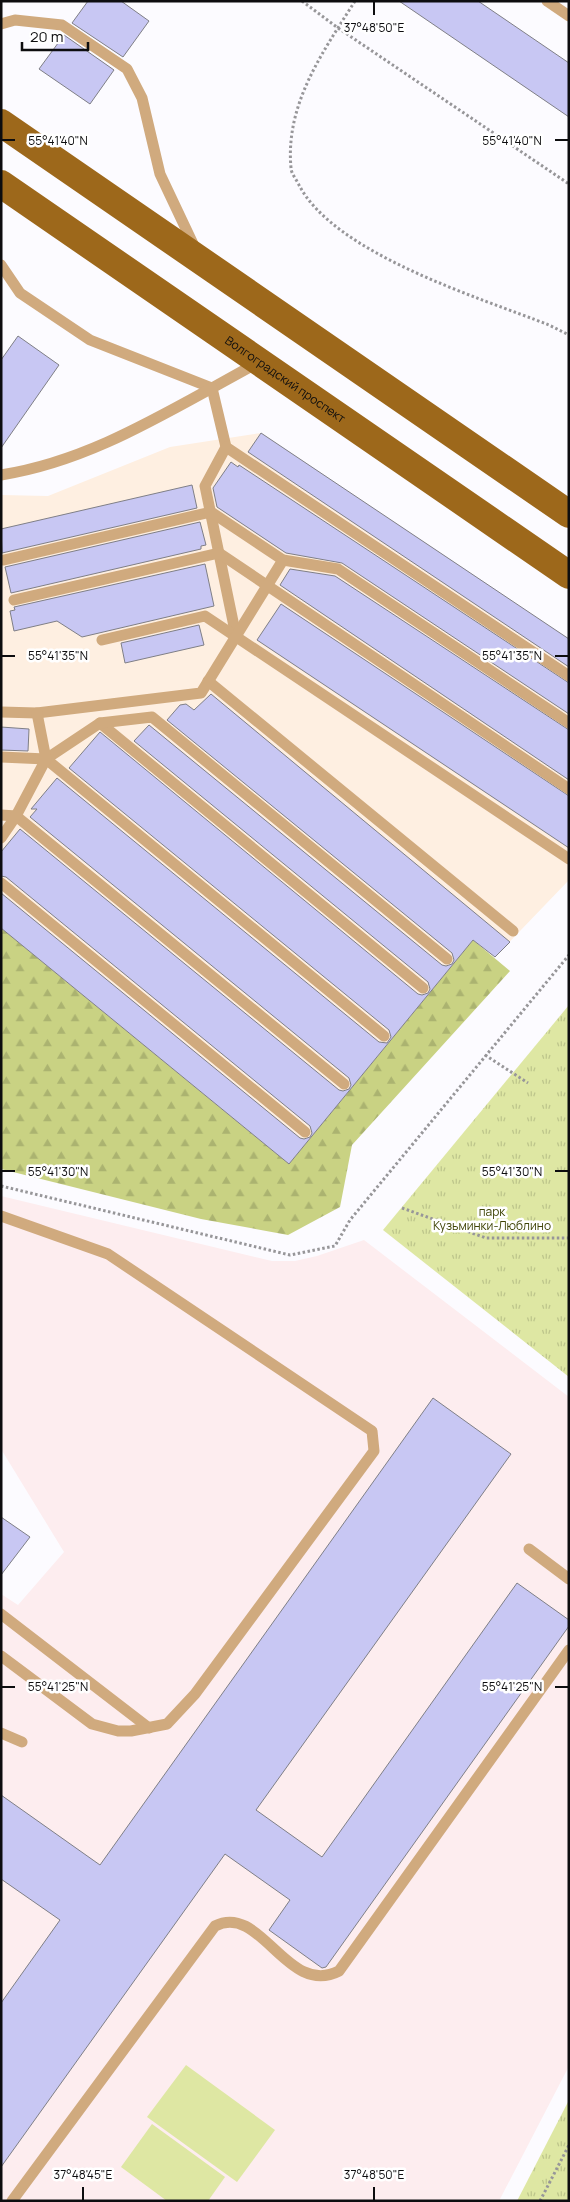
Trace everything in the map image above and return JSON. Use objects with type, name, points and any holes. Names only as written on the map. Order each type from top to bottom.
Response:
[{"type":"main road","points":[[1,123],[569,514]]},
{"type":"main road","name":"Волгоградский проспект","points":[[1,184],[569,575]]},
{"type":"lane","points":[[547,1],[568,13]]},
{"type":"lane","points":[[1,24],[15,20],[62,25],[127,69],[142,98],[160,174],[200,259]]},
{"type":"lane","points":[[1,265],[20,293],[90,340],[212,388]]},
{"type":"lane","points":[[1,475],[31,470],[84,454],[259,362]]},
{"type":"lane","points":[[212,388],[226,447],[206,486],[236,636]]},
{"type":"lane","points":[[226,447],[569,676]]},
{"type":"lane","points":[[4,560],[211,512],[283,560],[338,569],[569,723]]},
{"type":"lane","points":[[14,600],[219,553],[569,790]]},
{"type":"lane","points":[[1,712],[37,713],[201,693],[283,560]]},
{"type":"lane","points":[[102,640],[205,616],[569,859]]},
{"type":"lane","points":[[208,681],[513,931]]},
{"type":"lane","points":[[37,713],[46,759]]},
{"type":"lane","points":[[1,838],[16,816],[46,759],[100,723],[152,717],[447,958]]},
{"type":"lane","points":[[100,723],[423,988]]},
{"type":"lane","points":[[1,757],[46,759],[384,1036]]},
{"type":"lane","points":[[1,815],[16,816],[344,1084]]},
{"type":"lane","points":[[1,883],[305,1132]]},
{"type":"lane","points":[[1,1216],[108,1254],[372,1431],[374,1451],[195,1694],[167,1724],[118,1731],[92,1724],[1,1656]]},
{"type":"lane","points":[[529,1548],[569,1579]]},
{"type":"lane","points":[[1,1614],[149,1728]]},
{"type":"lane","points":[[12,2201],[215,1926],[229,1922],[243,1924],[304,1974],[323,1976],[332,1975],[339,1971],[569,1650]]},
{"type":"lane","points":[[1,1733],[22,1742]]},
{"type":"path","points":[[302,1],[338,28],[569,184]]},
{"type":"path","points":[[355,1],[310,76],[298,104],[292,136],[291,170],[307,200],[335,225],[376,252],[419,274],[549,325],[569,335]]},
{"type":"path","points":[[1,1186],[290,1255],[335,1246],[350,1220],[569,955]]},
{"type":"path","points":[[485,1055],[528,1083]]},
{"type":"path","points":[[402,1208],[486,1238],[569,1238]]},
{"type":"path","points":[[540,2201],[569,2145]]},
{"type":"shaded area","points":[[261,433],[569,639],[569,880],[495,957],[473,940],[289,1164],[1,928],[1,495],[48,496],[170,447]]},
{"type":"shaded area","points":[[1,1196],[272,1261],[295,1261],[317,1256],[364,1240],[569,1397],[569,2066],[499,2201],[1,2201],[1,1594],[18,1605],[64,1552],[1,1449]]},
{"type":"green space","points":[[1,928],[289,1164],[473,940],[510,971],[352,1145],[340,1207],[288,1235],[201,1219],[1,1169]]},
{"type":"green space","name":"парк Кузьминки-Люблино","points":[[569,1005],[569,1377],[383,1230]]},
{"type":"green space","points":[[186,2065],[275,2130],[237,2182],[147,2117]]},
{"type":"green space","points":[[569,2100],[569,2201],[517,2201]]},
{"type":"green space","points":[[152,2124],[225,2177],[208,2201],[167,2201],[121,2167]]},
{"type":"building","points":[[88,1],[121,1],[149,21],[123,57],[72,23]]},
{"type":"building","points":[[399,1],[478,1],[569,63],[569,117]]},
{"type":"building","points":[[64,35],[114,70],[90,104],[39,69]]},
{"type":"building","points":[[18,336],[59,365],[1,448],[1,360]]},
{"type":"building","points":[[261,433],[569,639],[569,667],[248,452]]},
{"type":"building","points":[[231,462],[238,467],[239,465],[569,683],[569,714],[342,563],[286,553],[217,507],[213,488]]},
{"type":"building","points":[[192,485],[197,508],[2,553],[1,529]]},
{"type":"building","points":[[200,522],[206,545],[201,546],[201,549],[11,593],[5,567]]},
{"type":"building","points":[[205,564],[214,606],[82,637],[57,621],[14,631],[10,611],[15,610],[14,607]]},
{"type":"building","points":[[290,569],[335,576],[569,730],[569,780],[280,585]]},
{"type":"building","points":[[281,604],[569,796],[569,848],[257,640]]},
{"type":"building","points":[[199,625],[204,645],[125,663],[121,643]]},
{"type":"building","points":[[211,694],[510,942],[495,957],[473,940],[289,1164],[1,928],[1,893],[300,1138],[310,1137],[312,1133],[310,1126],[6,877],[1,876],[1,852],[20,829],[339,1090],[349,1089],[351,1085],[349,1078],[30,817],[37,809],[31,809],[57,778],[379,1042],[387,1043],[391,1037],[389,1030],[69,768],[100,732],[418,994],[428,993],[430,989],[428,982],[134,741],[149,725],[442,965],[452,964],[454,960],[452,953],[167,720],[180,705],[186,704],[194,710]]},
{"type":"building","points":[[1,727],[29,729],[28,751],[1,750]]},
{"type":"building","points":[[433,1398],[511,1454],[256,1810],[322,1857],[517,1583],[569,1620],[569,1626],[326,1967],[322,1968],[269,1930],[290,1900],[225,1854],[1,2167],[1,2003],[60,1920],[1,1879],[1,1795],[100,1865]]},
{"type":"building","points":[[1,1517],[30,1537],[1,1575]]}]
